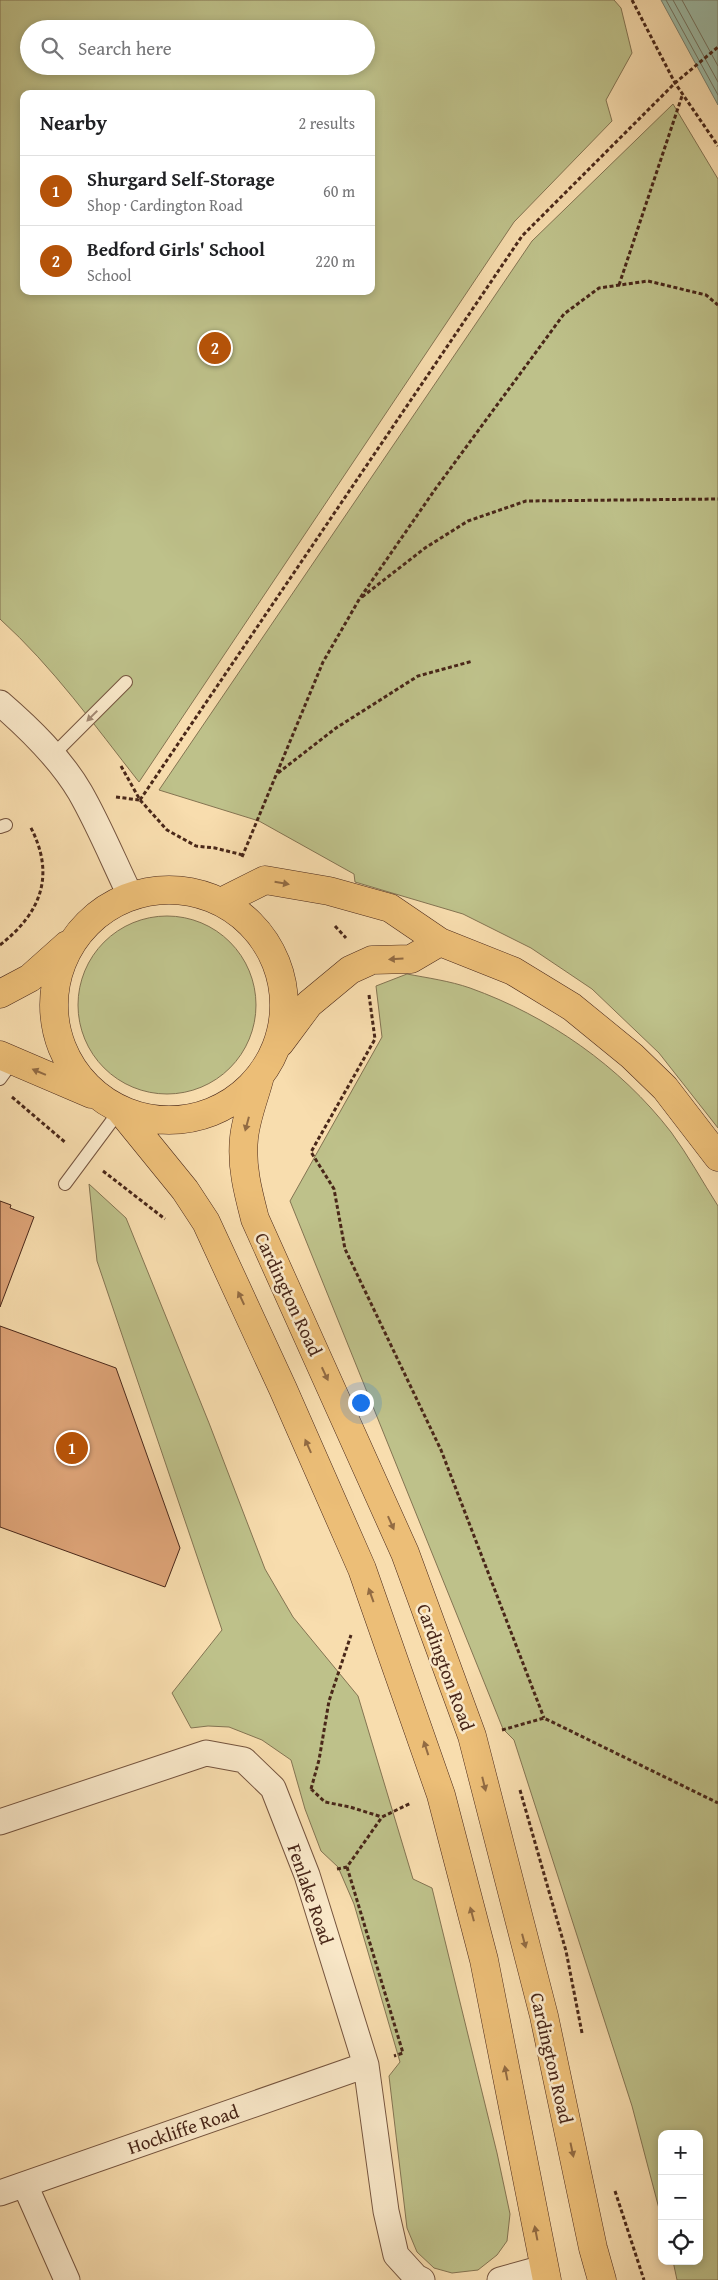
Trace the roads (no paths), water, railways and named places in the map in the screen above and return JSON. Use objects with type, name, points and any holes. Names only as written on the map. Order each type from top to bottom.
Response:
[{"type":"main road","points":[[221,902],[265,880],[323,890],[390,908],[440,942],[512,971],[579,1012],[632,1056],[665,1088],[718,1156]]},
{"type":"main road","points":[[0,994],[30,978],[75,938],[99,913],[130,896],[166,890],[201,895],[221,902],[240,916],[255,929],[272,953],[282,984],[284,1016],[276,1048]]},
{"type":"main road","points":[[75,938],[59,970],[54,1005],[58,1040],[74,1072],[110,1104],[185,1190],[206,1222],[283,1389],[362,1570],[441,1795],[484,1960],[545,2274]]},
{"type":"main road","points":[[4,1065],[148,1119],[175,1120],[207,1114],[234,1101],[260,1076],[276,1048],[309,1004],[350,970],[372,960],[411,959],[440,942]]},
{"type":"main road","name":"Cardington Road","points":[[260,1076],[244,1136],[243,1159],[246,1185],[255,1219],[405,1553],[472,1736],[544,2016],[593,2248],[602,2280]]},
{"type":"street","points":[[0,703],[20,720],[53,755],[80,792],[130,896]]},
{"type":"street","name":"Fenlake Road","points":[[0,1822],[206,1753],[244,1760],[273,1788],[306,1875],[366,2065],[386,2211],[396,2255],[416,2277],[422,2280]]},
{"type":"street","name":"Hockliffe Road","points":[[0,2193],[366,2065]]},
{"type":"street","points":[[26,2185],[67,2280]]},
{"type":"street","points":[[500,2280],[545,2274]]},
{"type":"lane","points":[[53,755],[126,682]]},
{"type":"lane","points":[[65,1184],[85,1157],[110,1104]]},
{"type":"water","points":[[661,0],[718,0],[718,105]]},
{"type":"place","name":"Bedford Girls' School","points":[[215,348]]},
{"type":"place","name":"Shurgard Self-Storage","points":[[72,1448]]}]
